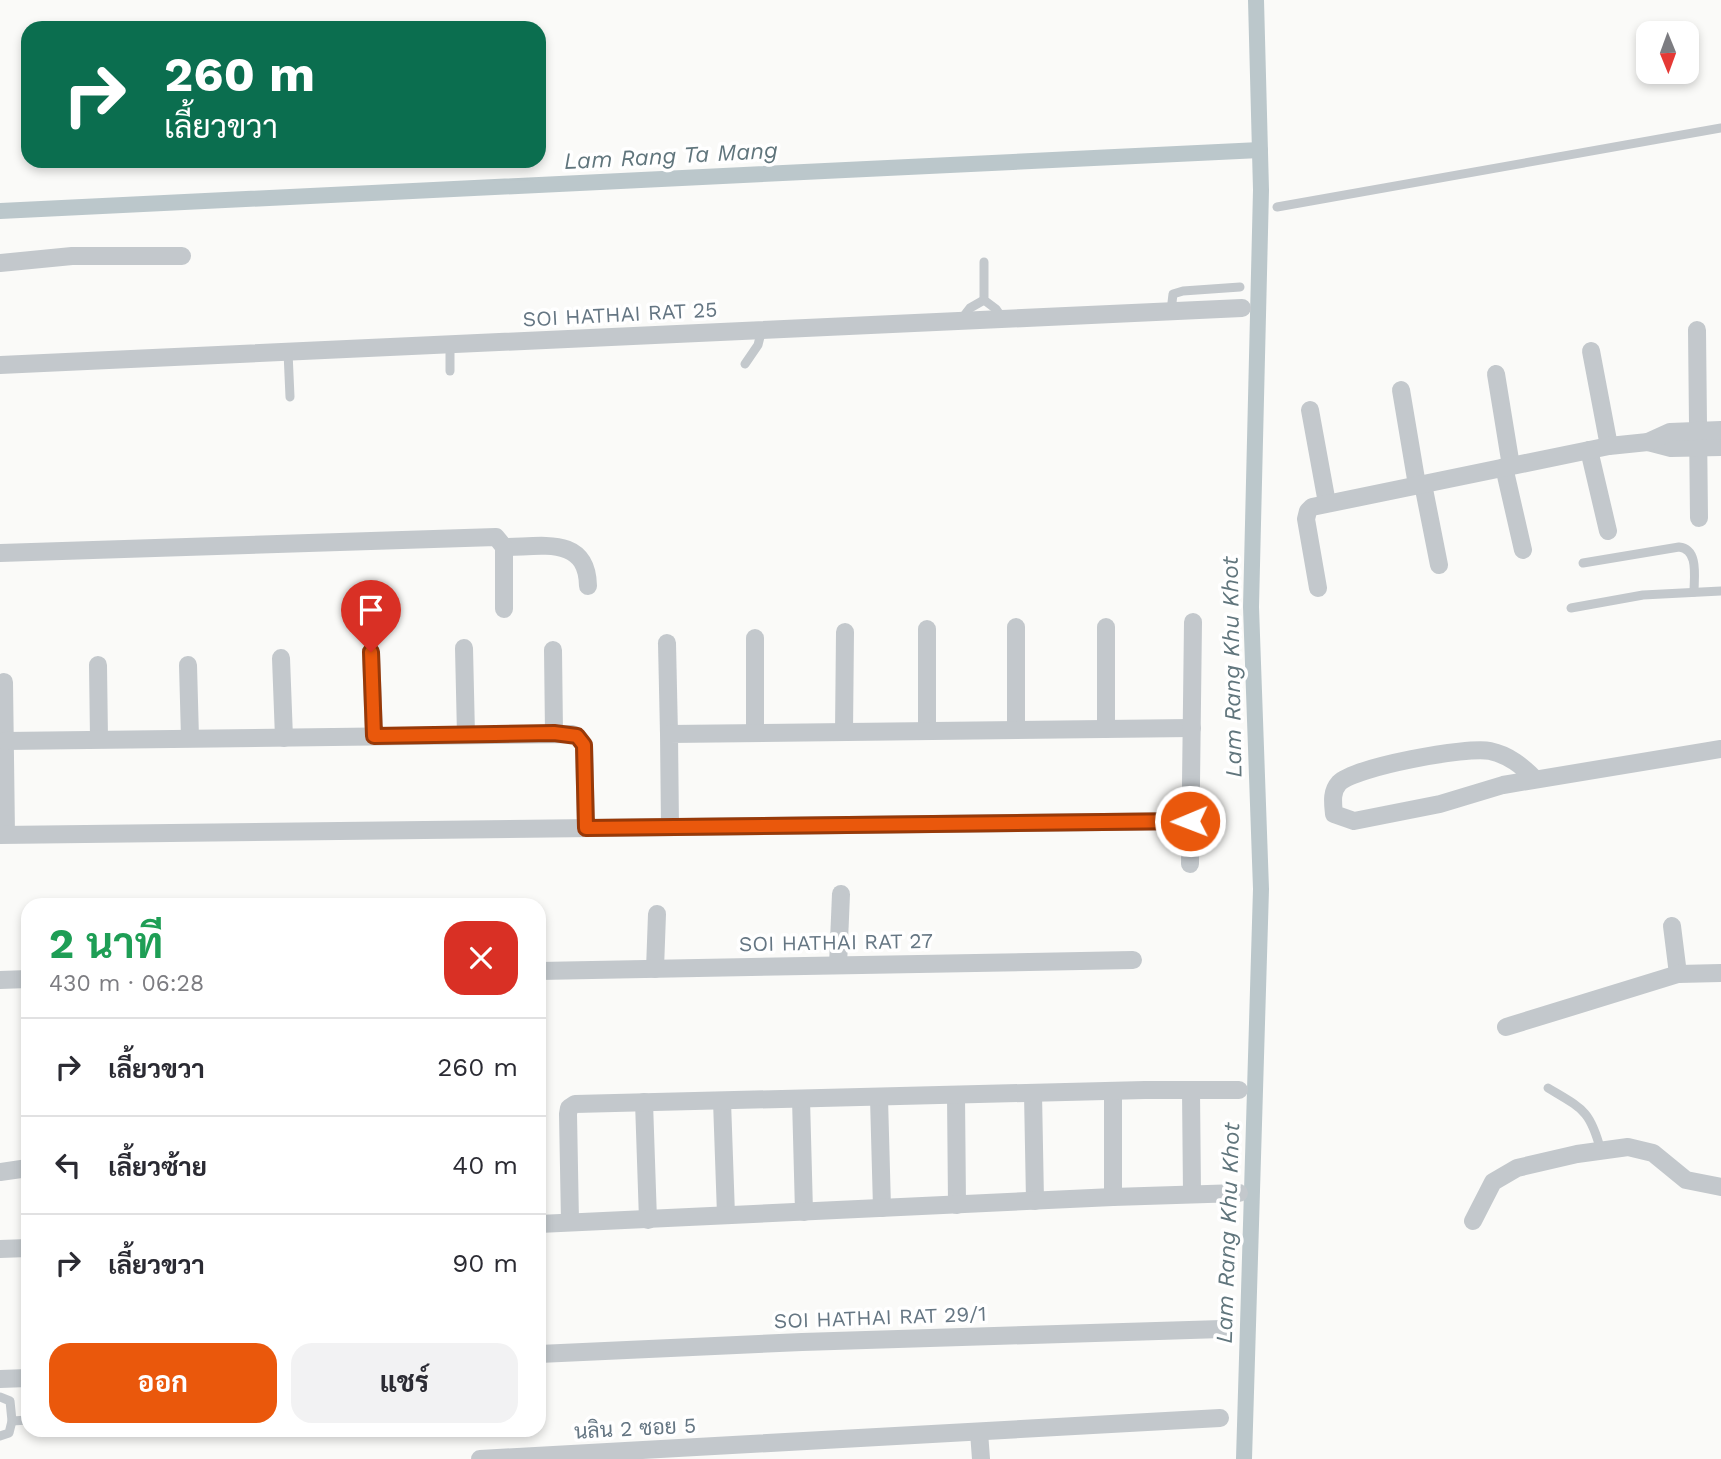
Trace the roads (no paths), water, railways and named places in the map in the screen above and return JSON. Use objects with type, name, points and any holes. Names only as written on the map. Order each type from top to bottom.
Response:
[{"type":"street","points":[[0,262],[72,256],[182,256]]},
{"type":"street","name":"SOI HATHAI RAT 25","points":[[0,365],[1242,308]]},
{"type":"street","points":[[1697,330],[1699,518]]},
{"type":"street","points":[[1591,351],[1609,446]]},
{"type":"street","points":[[1496,374],[1523,550]]},
{"type":"street","points":[[1401,390],[1439,565]]},
{"type":"street","points":[[1310,410],[1327,503]]},
{"type":"street","points":[[1698,440],[1721,430]]},
{"type":"street","points":[[1318,588],[1306,519],[1312,507],[1609,446],[1648,442],[1670,432],[1721,447]]},
{"type":"street","points":[[1589,450],[1608,531]]},
{"type":"street","points":[[0,553],[496,537],[504,547],[504,609]]},
{"type":"street","points":[[504,547],[565,547],[579,555],[588,572],[588,586]]},
{"type":"street","points":[[1190,863],[1193,622]]},
{"type":"street","points":[[1016,626],[1016,730]]},
{"type":"street","points":[[1105,627],[1106,729]]},
{"type":"street","points":[[927,629],[927,731]]},
{"type":"street","points":[[844,732],[845,632]]},
{"type":"street","points":[[755,638],[755,733]]},
{"type":"street","points":[[667,643],[670,827]]},
{"type":"street","points":[[464,648],[466,736]]},
{"type":"street","points":[[553,650],[554,733]]},
{"type":"street","points":[[371,652],[374,736]]},
{"type":"street","points":[[281,658],[284,738]]},
{"type":"street","points":[[98,665],[99,739]]},
{"type":"street","points":[[188,665],[190,738]]},
{"type":"street","points":[[4,682],[3,835],[1190,821]]},
{"type":"street","points":[[669,734],[1192,728]]},
{"type":"street","points":[[5,741],[554,733],[577,736],[584,745],[586,828]]},
{"type":"street","points":[[1535,779],[1516,761],[1489,751],[1458,752],[1413,759],[1356,774],[1340,783],[1332,798],[1334,814],[1354,821],[1440,804],[1503,785],[1721,749]]},
{"type":"street","points":[[838,965],[841,894]]},
{"type":"street","points":[[655,969],[657,914]]},
{"type":"street","points":[[1672,926],[1678,974]]},
{"type":"street","name":"SOI HATHAI RAT 27","points":[[546,971],[1133,960]]},
{"type":"street","points":[[1506,1027],[1678,974],[1721,973]]},
{"type":"street","points":[[0,980],[21,979]]},
{"type":"street","points":[[570,1222],[569,1108],[575,1104],[1239,1090]]},
{"type":"street","points":[[1113,1091],[1114,1197]]},
{"type":"street","points":[[1191,1091],[1192,1194]]},
{"type":"street","points":[[1034,1093],[1035,1201]]},
{"type":"street","points":[[956,1095],[957,1205]]},
{"type":"street","points":[[879,1097],[882,1208]]},
{"type":"street","points":[[801,1099],[804,1212]]},
{"type":"street","points":[[722,1101],[726,1215]]},
{"type":"street","points":[[644,1102],[648,1220]]},
{"type":"street","points":[[1473,1221],[1493,1182],[1517,1168],[1577,1154],[1628,1147],[1653,1153],[1686,1180],[1721,1187]]},
{"type":"street","points":[[0,1172],[21,1169]]},
{"type":"street","points":[[546,1224],[1239,1193]]},
{"type":"street","points":[[0,1249],[21,1248]]},
{"type":"street","name":"SOI HATHAI RAT 29/1","points":[[546,1354],[816,1341],[1222,1329]]},
{"type":"street","points":[[0,1379],[21,1378]]},
{"type":"street","name":"นลิน 2 ซอย 5","points":[[480,1459],[751,1452],[979,1432],[1220,1419]]},
{"type":"street","points":[[979,1432],[982,1459]]},
{"type":"lane","points":[[1277,207],[1721,128]]},
{"type":"lane","points":[[984,262],[984,300]]},
{"type":"lane","points":[[1171,311],[1173,294],[1240,287]]},
{"type":"lane","points":[[984,300],[996,309],[1003,319]]},
{"type":"lane","points":[[960,321],[970,307],[984,300]]},
{"type":"lane","points":[[745,364],[758,345],[762,330]]},
{"type":"lane","points":[[450,345],[450,371]]},
{"type":"lane","points":[[288,352],[289,397]]},
{"type":"lane","points":[[1583,563],[1679,547],[1687,548],[1693,559],[1694,592]]},
{"type":"lane","points":[[1571,608],[1643,596],[1721,591]]},
{"type":"lane","points":[[1548,1088],[1579,1106],[1594,1124],[1601,1151]]},
{"type":"lane","points":[[0,1396],[10,1401],[12,1421],[9,1433],[0,1436]]},
{"type":"lane","points":[[12,1421],[21,1420]]},
{"type":"waterway","name":"Lam Rang Khu Khot","points":[[1244,1459],[1261,889],[1251,607],[1261,190],[1256,0]]},
{"type":"waterway","name":"Lam Rang Ta Mang","points":[[0,211],[1260,150]]}]
